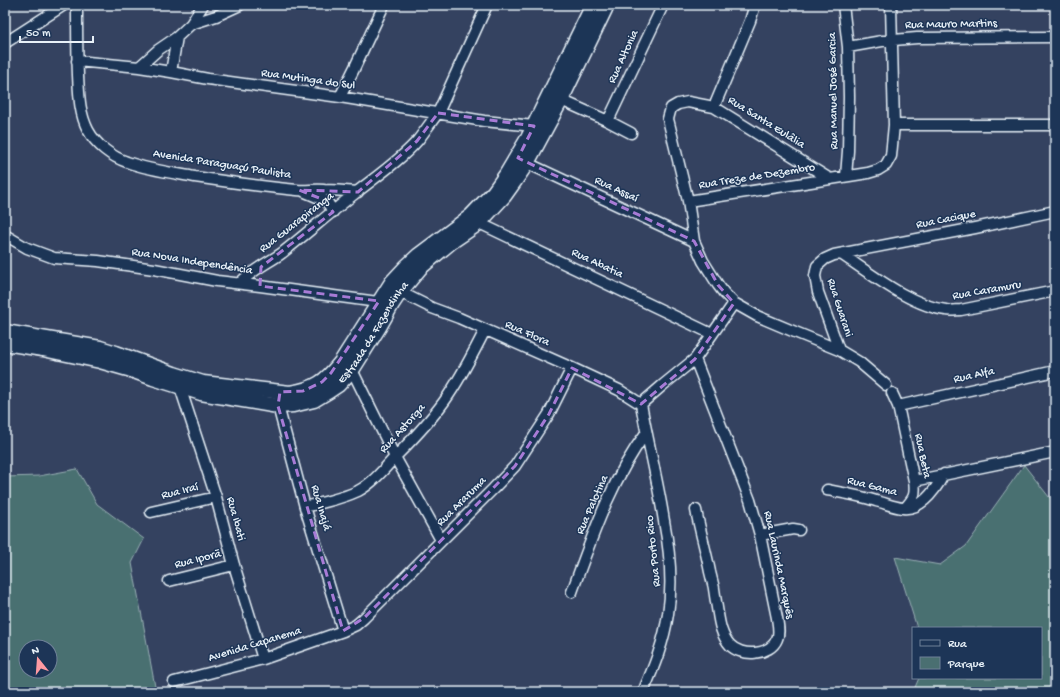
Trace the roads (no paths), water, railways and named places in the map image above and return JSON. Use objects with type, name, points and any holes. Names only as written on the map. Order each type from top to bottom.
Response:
[{"type":"main road","name":"Estrada da Fazendinha","points":[[5,343],[100,361],[201,393],[278,406],[293,405],[314,400],[338,385],[352,370],[379,327],[392,282],[419,255],[475,220],[520,154],[593,5]]},
{"type":"main road","name":"Estrada da Fazendinha","points":[[5,332],[100,348],[203,383],[290,392],[303,390],[322,382],[341,362],[385,303],[400,292],[420,268],[432,257],[504,196],[527,162],[561,100],[607,5]]},
{"type":"street","points":[[5,43],[64,5]]},
{"type":"street","name":"Avenida Paraguaçú Paulista","points":[[77,5],[77,61],[79,95],[84,120],[94,139],[112,154],[126,162],[154,170],[217,180],[299,190],[325,190],[354,194]]},
{"type":"street","points":[[139,67],[158,50],[177,38],[191,24],[203,5]]},
{"type":"street","points":[[221,5],[238,6]]},
{"type":"street","points":[[340,97],[384,5]]},
{"type":"street","points":[[354,194],[402,156],[427,129],[438,113],[487,5]]},
{"type":"street","name":"Rua Altonia","points":[[608,121],[663,5]]},
{"type":"street","points":[[714,107],[750,21],[755,5]]},
{"type":"street","name":"Rua Manuel José Garcia","points":[[843,5],[848,47],[849,96],[846,176]]},
{"type":"street","points":[[830,179],[878,170],[886,165],[891,156],[894,125],[891,5]]},
{"type":"street","points":[[191,24],[216,16],[238,6]]},
{"type":"street","name":"Rua Mauro Martins","points":[[848,47],[892,40],[917,38],[1055,37]]},
{"type":"street","points":[[171,72],[177,38]]},
{"type":"street","name":"Rua Mutinga do Sul","points":[[77,61],[139,67],[208,79],[534,126]]},
{"type":"street","points":[[561,100],[631,132]]},
{"type":"street","name":"Rua Santa Eulâlia","points":[[830,179],[714,107],[688,102],[678,104],[671,108],[668,119],[688,201],[694,241],[718,285],[734,303],[756,316],[839,350]]},
{"type":"street","points":[[894,125],[1055,125]]},
{"type":"street","name":"Rua Assaí","points":[[527,162],[694,241]]},
{"type":"street","name":"Rua Treze de Dezembro","points":[[688,201],[830,179]]},
{"type":"street","name":"Avenida Paraguaçú Paulista","points":[[299,190],[324,200],[328,203],[333,212]]},
{"type":"street","name":"Rua Guarapiranga","points":[[240,283],[253,272],[278,256],[354,194]]},
{"type":"street","name":"Rua Cacique","points":[[841,254],[975,228],[1055,210]]},
{"type":"street","name":"Rua Abatia","points":[[475,220],[712,334]]},
{"type":"street","name":"Rua Nova Independência","points":[[5,235],[27,248],[54,258],[98,261],[154,268],[217,281],[385,303]]},
{"type":"street","name":"Rua Caramuru","points":[[841,254],[895,289],[931,307],[946,310],[961,310],[1055,291]]},
{"type":"street","name":"Rua Guarani","points":[[841,254],[824,259],[817,266],[815,276],[818,292],[839,350],[859,362],[889,389],[898,406]]},
{"type":"street","points":[[260,286],[261,268]]},
{"type":"street","name":"Rua Flora","points":[[400,292],[432,308],[459,318],[572,368],[619,390],[641,404]]},
{"type":"street","points":[[641,404],[695,359],[734,303]]},
{"type":"street","name":"Rua Astorga","points":[[305,507],[357,491],[369,484],[418,434],[434,415],[448,396],[468,363],[485,330]]},
{"type":"street","name":"Rua Laurinda Marquês","points":[[695,359],[750,500],[760,535],[777,618],[778,638],[775,643],[764,651],[756,653],[739,651],[731,646],[724,637],[720,627],[711,577],[696,510]]},
{"type":"street","name":"Rua Araruma","points":[[343,631],[356,625],[364,618],[515,466],[549,414],[572,368]]},
{"type":"street","points":[[352,370],[395,457],[441,540]]},
{"type":"street","name":"Rua Alfa","points":[[898,406],[1055,371]]},
{"type":"street","name":"Rua Ibati","points":[[180,387],[216,496],[234,564],[263,659]]},
{"type":"street","name":"Rua Inajá","points":[[280,392],[278,406],[305,507],[343,631]]},
{"type":"street","name":"Rua Porto Rico","points":[[641,404],[667,538],[671,588],[664,637],[643,692]]},
{"type":"street","name":"Rua Beta","points":[[898,406],[915,491],[912,500],[905,508]]},
{"type":"street","name":"Rua Palotina","points":[[572,592],[596,525],[612,490],[627,462],[646,433]]},
{"type":"street","name":"Rua Gama","points":[[914,481],[1055,452]]},
{"type":"street","name":"Rua Gama","points":[[827,490],[905,508],[918,505],[926,499],[933,492],[944,474]]},
{"type":"street","name":"Rua Iraí","points":[[151,512],[216,496]]},
{"type":"street","points":[[760,535],[793,529],[799,530]]},
{"type":"street","name":"Rua Iporã","points":[[169,581],[234,564]]},
{"type":"street","name":"Avenida Capanema","points":[[174,682],[263,659],[343,631]]}]
